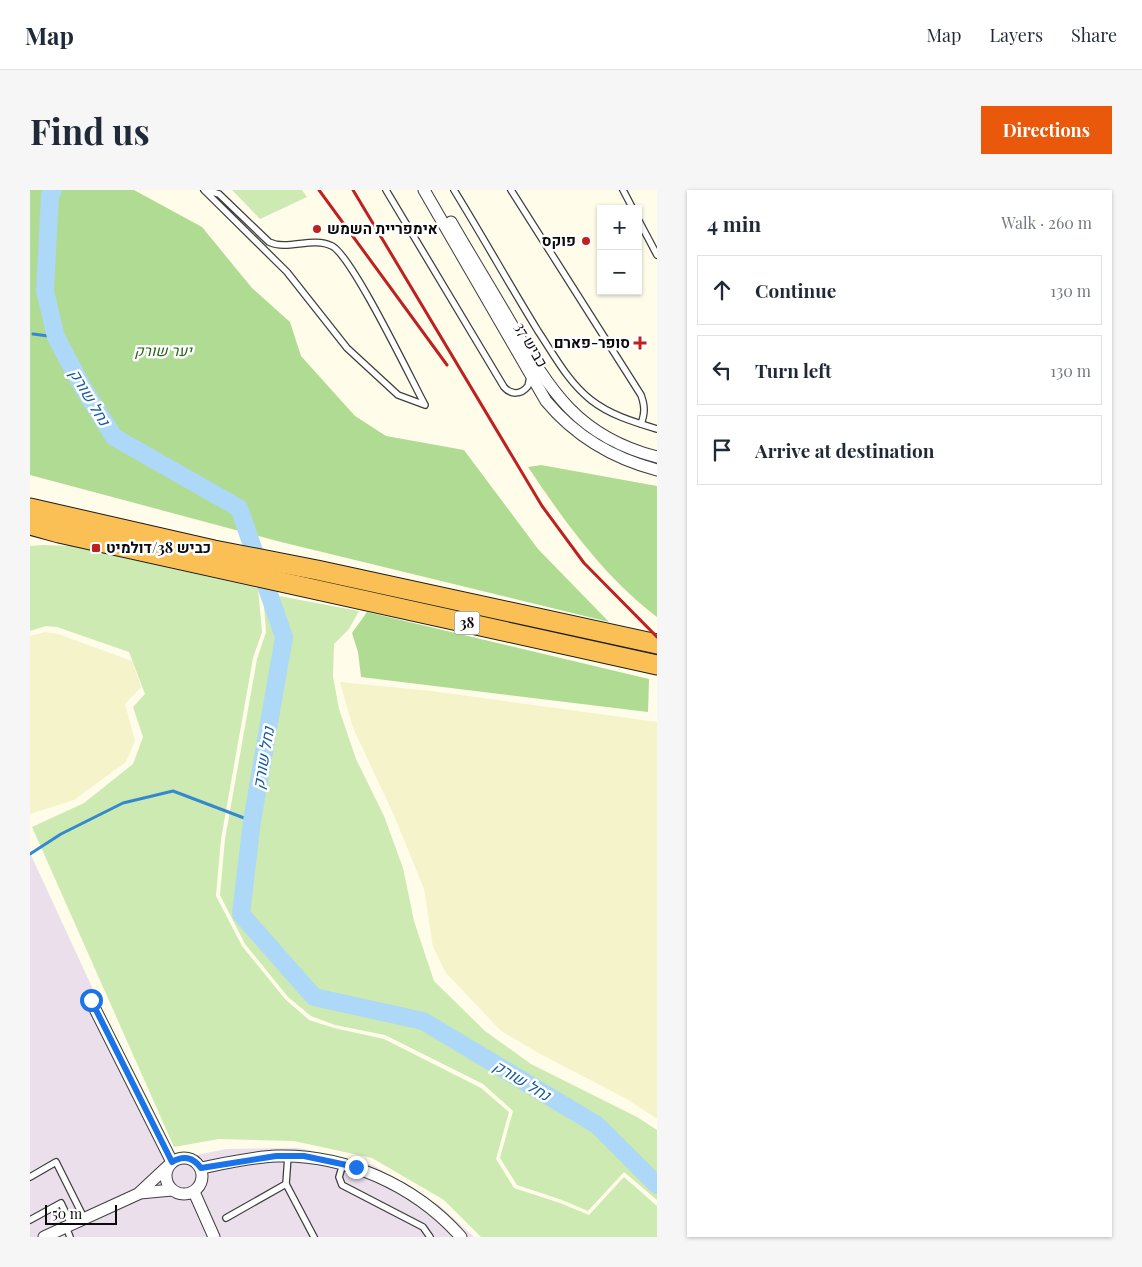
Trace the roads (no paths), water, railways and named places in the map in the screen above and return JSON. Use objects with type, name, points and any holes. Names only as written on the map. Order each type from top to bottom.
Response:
[{"type":"highway","points":[[30,501],[52,513]]},
{"type":"highway","name":"38","points":[[30,508],[214,550],[316,570],[657,644]]},
{"type":"highway","name":"38","points":[[30,525],[81,538],[657,665]]},
{"type":"highway","points":[[30,536],[81,538]]},
{"type":"street","name":"כביש 37","points":[[424,190],[546,401],[596,446],[623,460],[657,470]]},
{"type":"street","name":"כביש 37","points":[[432,190],[536,366],[558,397],[583,421],[610,440],[657,457]]},
{"type":"street","points":[[91,1000],[170,1164],[166,1178],[167,1184],[172,1190]]},
{"type":"street","points":[[201,1168],[247,1159],[288,1156],[304,1156],[356,1167],[385,1179],[435,1212],[461,1237]]},
{"type":"street","points":[[44,1237],[69,1229],[84,1218],[146,1191],[172,1190],[184,1195],[194,1192],[202,1179],[201,1168],[188,1158],[177,1159],[138,1194]]},
{"type":"street","points":[[194,1192],[214,1237]]},
{"type":"lane","points":[[205,190],[218,194],[269,242],[276,246],[321,243],[333,246],[342,254],[366,294],[425,405],[398,395],[347,348],[286,272],[205,190]]},
{"type":"lane","points":[[386,190],[504,387],[515,393],[526,390],[530,382],[530,373]]},
{"type":"lane","points":[[454,190],[501,271],[570,380],[600,407],[657,429]]},
{"type":"lane","points":[[511,190],[641,395],[645,414],[641,424]]},
{"type":"lane","points":[[623,190],[631,205]]},
{"type":"lane","points":[[642,226],[657,254]]},
{"type":"lane","points":[[288,1156],[286,1184],[314,1237]]},
{"type":"lane","points":[[30,1177],[56,1162],[84,1218]]},
{"type":"lane","points":[[343,1164],[339,1177],[342,1185],[424,1227],[430,1237]]},
{"type":"lane","points":[[226,1218],[286,1184]]},
{"type":"lane","points":[[30,1220],[61,1203],[69,1229]]},
{"type":"waterway","name":"נחל שורק","points":[[53,190],[50,195],[45,291],[56,337],[82,386],[114,437],[239,508],[284,637],[252,821],[241,914],[314,997],[423,1021],[597,1125],[657,1185]]},
{"type":"waterway","points":[[33,334],[56,337]]},
{"type":"waterway","points":[[30,854],[61,834],[123,803],[173,791],[252,821]]},
{"type":"railway","points":[[319,190],[447,365]]},
{"type":"railway","points":[[353,190],[542,506],[584,563],[657,637]]},
{"type":"place","name":"אימפריית השמש","points":[[317,229]]},
{"type":"place","name":"פוקס","points":[[586,241]]},
{"type":"place","name":"סופר-פארם","points":[[640,343]]},
{"type":"place","name":"כביש 38/דולמיט","points":[[96,548]]},
{"type":"park label","name":"יער שורק","points":[[163,351]]}]
